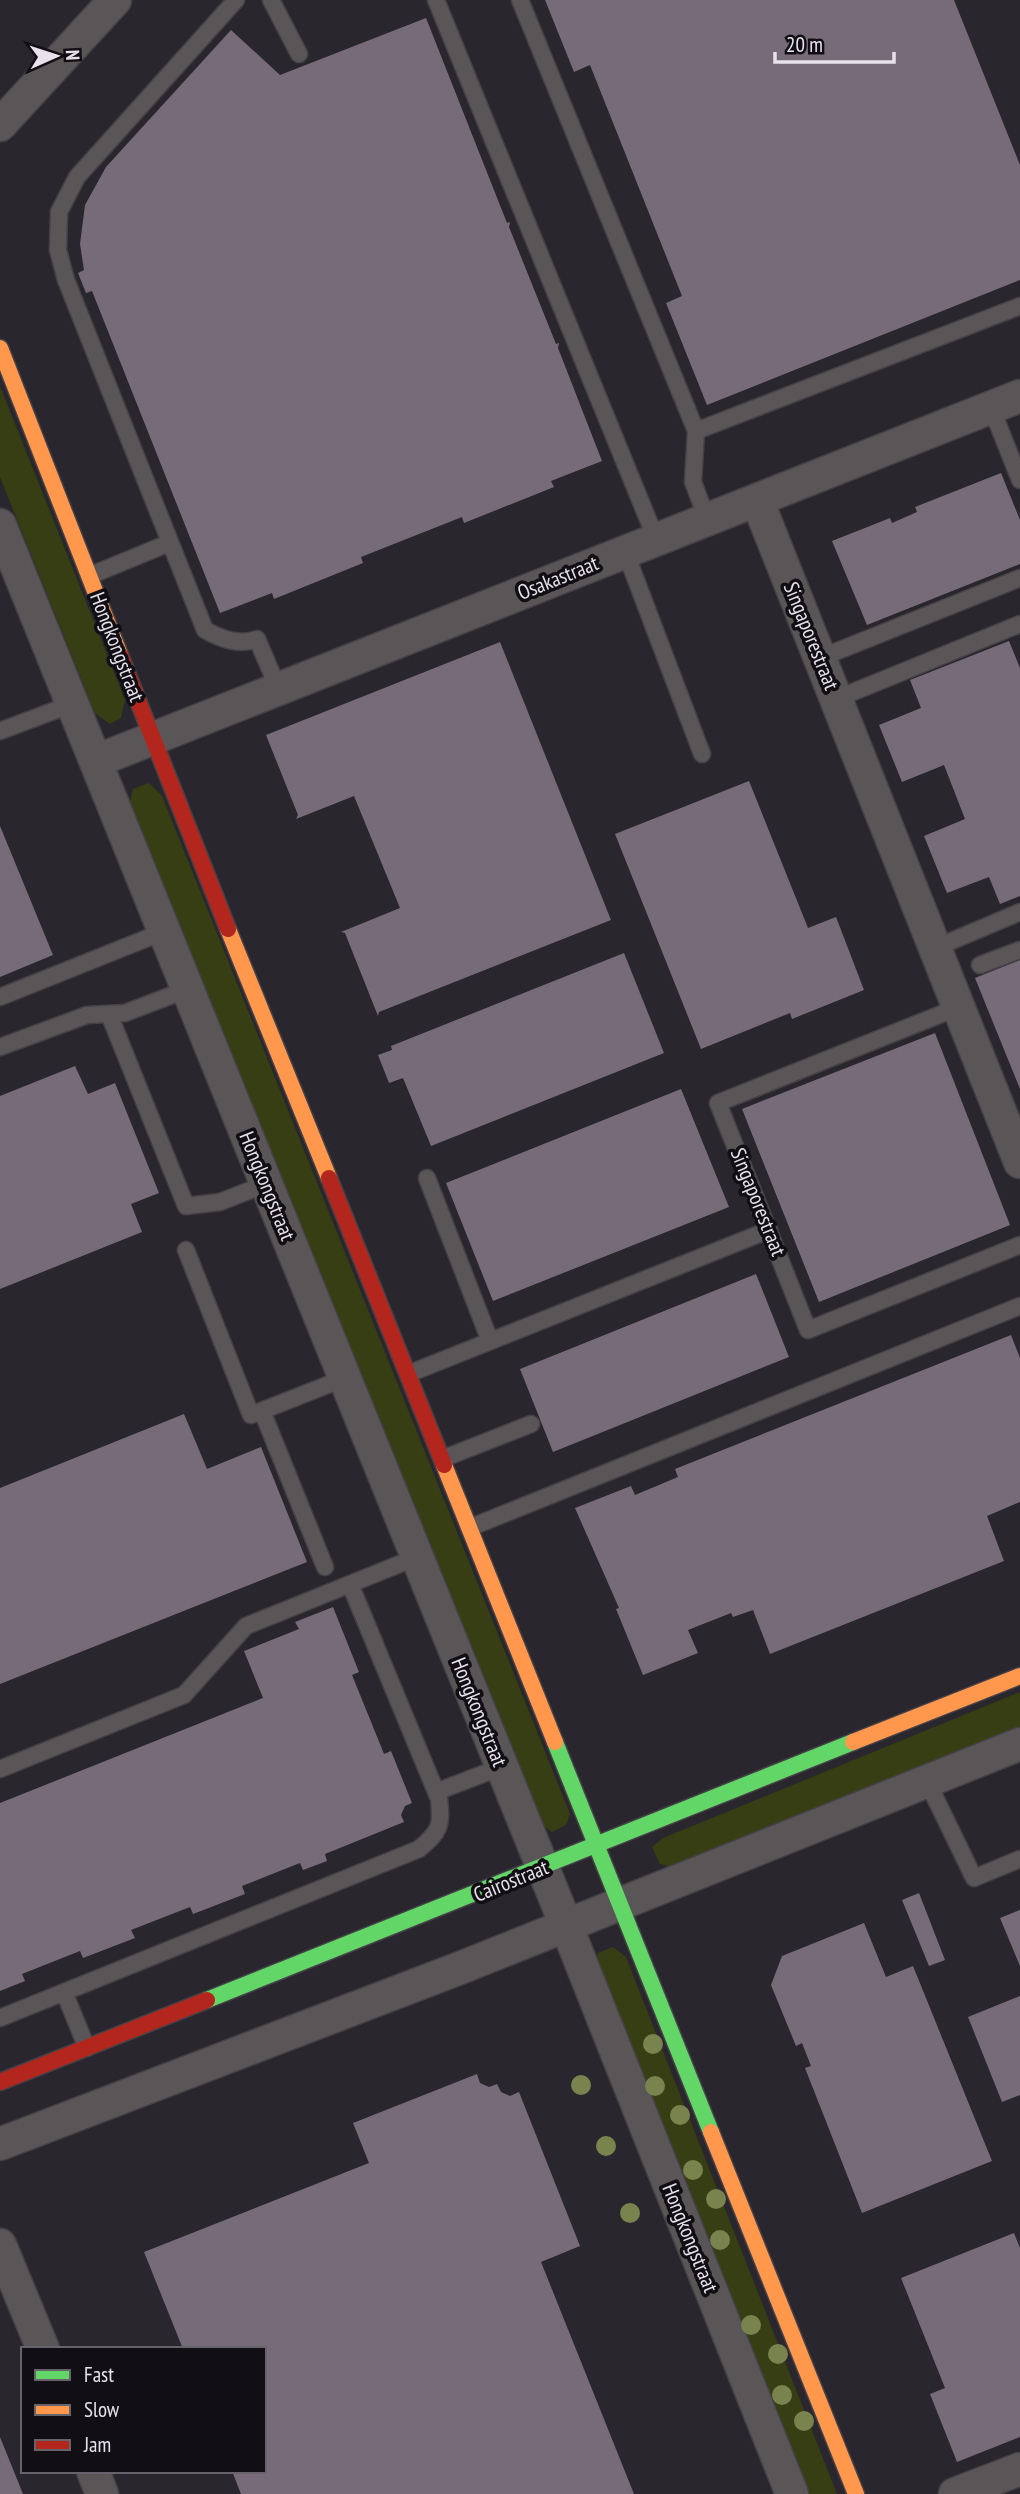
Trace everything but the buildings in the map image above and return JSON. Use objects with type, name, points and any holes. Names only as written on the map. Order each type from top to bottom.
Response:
[{"type":"street","points":[[0,125],[116,0]]},
{"type":"street","name":"Hongkongstraat","points":[[0,348],[152,738],[856,2494]]},
{"type":"street","name":"Osakastraat","points":[[96,761],[1020,396]]},
{"type":"street","name":"Singaporestraat","points":[[757,500],[1020,1162]]},
{"type":"street","name":"Hongkongstraat","points":[[0,525],[566,1925],[792,2494]]},
{"type":"street","name":"Cairostraat","points":[[0,2082],[1020,1676]]},
{"type":"street","points":[[0,2144],[566,1925],[1020,1744]]},
{"type":"street","points":[[0,2245],[42,2347]]},
{"type":"street","points":[[955,2494],[1020,2469]]},
{"type":"street","points":[[94,2473],[102,2494]]},
{"type":"lane","points":[[236,0],[77,177],[60,212],[58,250],[66,280],[205,630],[219,638],[246,643],[257,639],[278,688]]},
{"type":"lane","points":[[271,0],[299,54]]},
{"type":"lane","points":[[436,0],[656,539]]},
{"type":"lane","points":[[520,0],[696,431],[693,482],[708,519]]},
{"type":"lane","points":[[696,431],[1020,306]]},
{"type":"lane","points":[[991,407],[1020,480]]},
{"type":"lane","points":[[89,576],[169,543]]},
{"type":"lane","points":[[625,551],[702,754]]},
{"type":"lane","points":[[820,658],[1020,578]]},
{"type":"lane","points":[[836,699],[1020,624]]},
{"type":"lane","points":[[0,731],[72,704]]},
{"type":"lane","points":[[935,948],[1020,912]]},
{"type":"lane","points":[[0,997],[164,931]]},
{"type":"lane","points":[[981,965],[1020,950]]},
{"type":"lane","points":[[0,1046],[88,1015],[125,1013],[188,989]]},
{"type":"lane","name":"Singaporestraat","points":[[959,1007],[718,1103],[808,1330],[1020,1245]]},
{"type":"lane","points":[[109,1014],[186,1206],[220,1202],[266,1184]]},
{"type":"lane","points":[[427,1178],[490,1341]]},
{"type":"lane","points":[[408,1374],[769,1230]]},
{"type":"lane","points":[[186,1250],[251,1415],[345,1378]]},
{"type":"lane","points":[[469,1528],[1020,1306]]},
{"type":"lane","points":[[262,1410],[325,1567]]},
{"type":"lane","points":[[442,1459],[531,1424]]},
{"type":"lane","points":[[0,1769],[184,1695],[246,1626],[417,1557]]},
{"type":"lane","points":[[0,2018],[419,1849],[437,1834],[441,1819],[436,1792],[350,1584]]},
{"type":"lane","points":[[436,1792],[501,1767]]},
{"type":"lane","points":[[927,1781],[974,1878],[1020,1859]]},
{"type":"lane","points":[[64,1992],[88,2048]]},
{"type":"green space","points":[[0,386],[125,700],[121,718],[110,724],[95,713],[0,477]]},
{"type":"green space","points":[[149,783],[162,796],[570,1814],[566,1825],[552,1832],[538,1822],[130,802],[133,789]]},
{"type":"green space","points":[[1020,1692],[1020,1730],[675,1868],[660,1864],[652,1847],[663,1838]]},
{"type":"green space","points":[[613,1947],[626,1957],[837,2494],[808,2494],[596,1969],[598,1953]]},
{"type":"traffic: fast","points":[[555,1742],[711,2132]]},
{"type":"traffic: fast","points":[[207,2000],[853,1742]]},
{"type":"traffic: slow","points":[[0,348],[120,655]]},
{"type":"traffic: slow","points":[[228,929],[329,1178]]},
{"type":"traffic: slow","points":[[444,1465],[555,1742]]},
{"type":"traffic: slow","points":[[853,1742],[1020,1676]]},
{"type":"traffic: slow","points":[[711,2132],[856,2494]]},
{"type":"traffic: jam","points":[[120,655],[228,929]]},
{"type":"traffic: jam","points":[[329,1178],[444,1465]]},
{"type":"traffic: jam","points":[[0,2082],[207,2000]]}]
